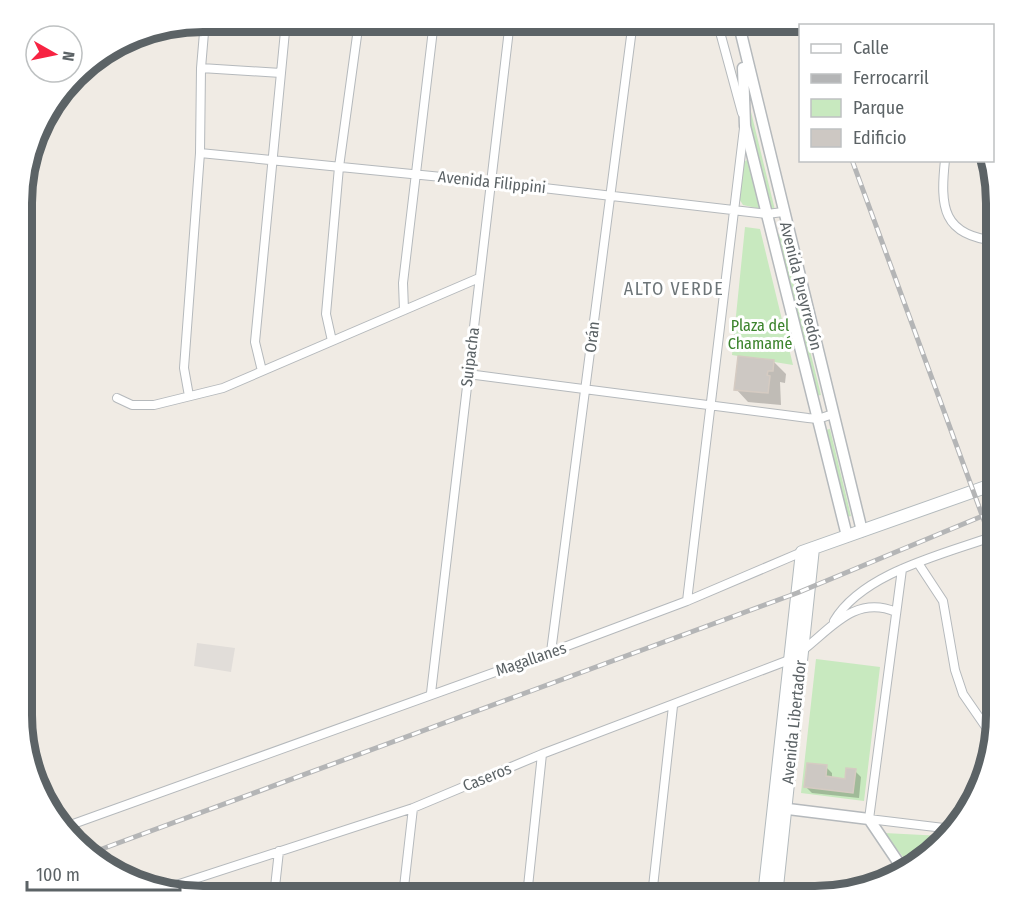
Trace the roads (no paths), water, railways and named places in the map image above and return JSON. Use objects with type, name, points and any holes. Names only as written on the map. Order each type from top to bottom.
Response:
[{"type":"main road","name":"Magallanes","points":[[807,550],[986,487]]},
{"type":"main road","name":"Avenida Libertador","points":[[766,885],[802,652],[807,550]]},
{"type":"main road","name":"Avenida Libertador","points":[[776,885],[789,660],[807,550]]},
{"type":"street","points":[[189,396],[184,368],[200,153],[201,68],[205,32]]},
{"type":"street","points":[[261,371],[255,342],[285,32]]},
{"type":"street","points":[[332,341],[326,314],[339,167],[357,32]]},
{"type":"street","points":[[404,310],[403,283],[433,32]]},
{"type":"street","name":"Suipacha","points":[[431,693],[509,32]]},
{"type":"street","name":"Orán","points":[[551,652],[632,32]]},
{"type":"street","name":"Avenida Pueyrredón","points":[[720,32],[847,536]]},
{"type":"street","name":"Avenida Pueyrredón","points":[[740,32],[862,531]]},
{"type":"street","name":"Avenida Pueyrredón","points":[[741,40],[745,126]]},
{"type":"street","points":[[201,68],[281,73]]},
{"type":"street","points":[[687,601],[745,126]]},
{"type":"street","name":"Avenida Filippini","points":[[200,153],[492,182],[767,214],[783,212]]},
{"type":"street","points":[[945,162],[942,192],[945,210],[952,224],[965,234],[986,240]]},
{"type":"street","points":[[117,398],[132,405],[154,405],[223,388],[479,278]]},
{"type":"street","points":[[468,374],[818,419],[833,414]]},
{"type":"street","points":[[834,622],[842,607],[880,580],[902,569],[986,539]]},
{"type":"street","name":"Magallanes","points":[[72,824],[431,693],[551,652],[687,601],[807,550]]},
{"type":"street","points":[[918,563],[943,602],[963,694],[985,727]]},
{"type":"street","points":[[897,864],[869,819],[902,569]]},
{"type":"street","points":[[834,622],[862,609],[883,607],[897,612]]},
{"type":"street","name":"Caseros","points":[[179,884],[413,808],[542,754],[789,660],[802,652],[834,622]]},
{"type":"street","points":[[653,885],[673,706]]},
{"type":"street","points":[[529,885],[542,754]]},
{"type":"street","points":[[404,886],[413,808]]},
{"type":"street","points":[[779,808],[943,828]]},
{"type":"street","points":[[275,886],[279,851]]},
{"type":"railway","points":[[853,162],[986,526]]},
{"type":"railway","points":[[98,850],[797,593],[986,515]]},
{"type":"district","name":"ALTO VERDE","points":[[674,289]]},
{"type":"park label","name":"Plaza del Chamamé","points":[[760,334]]}]
